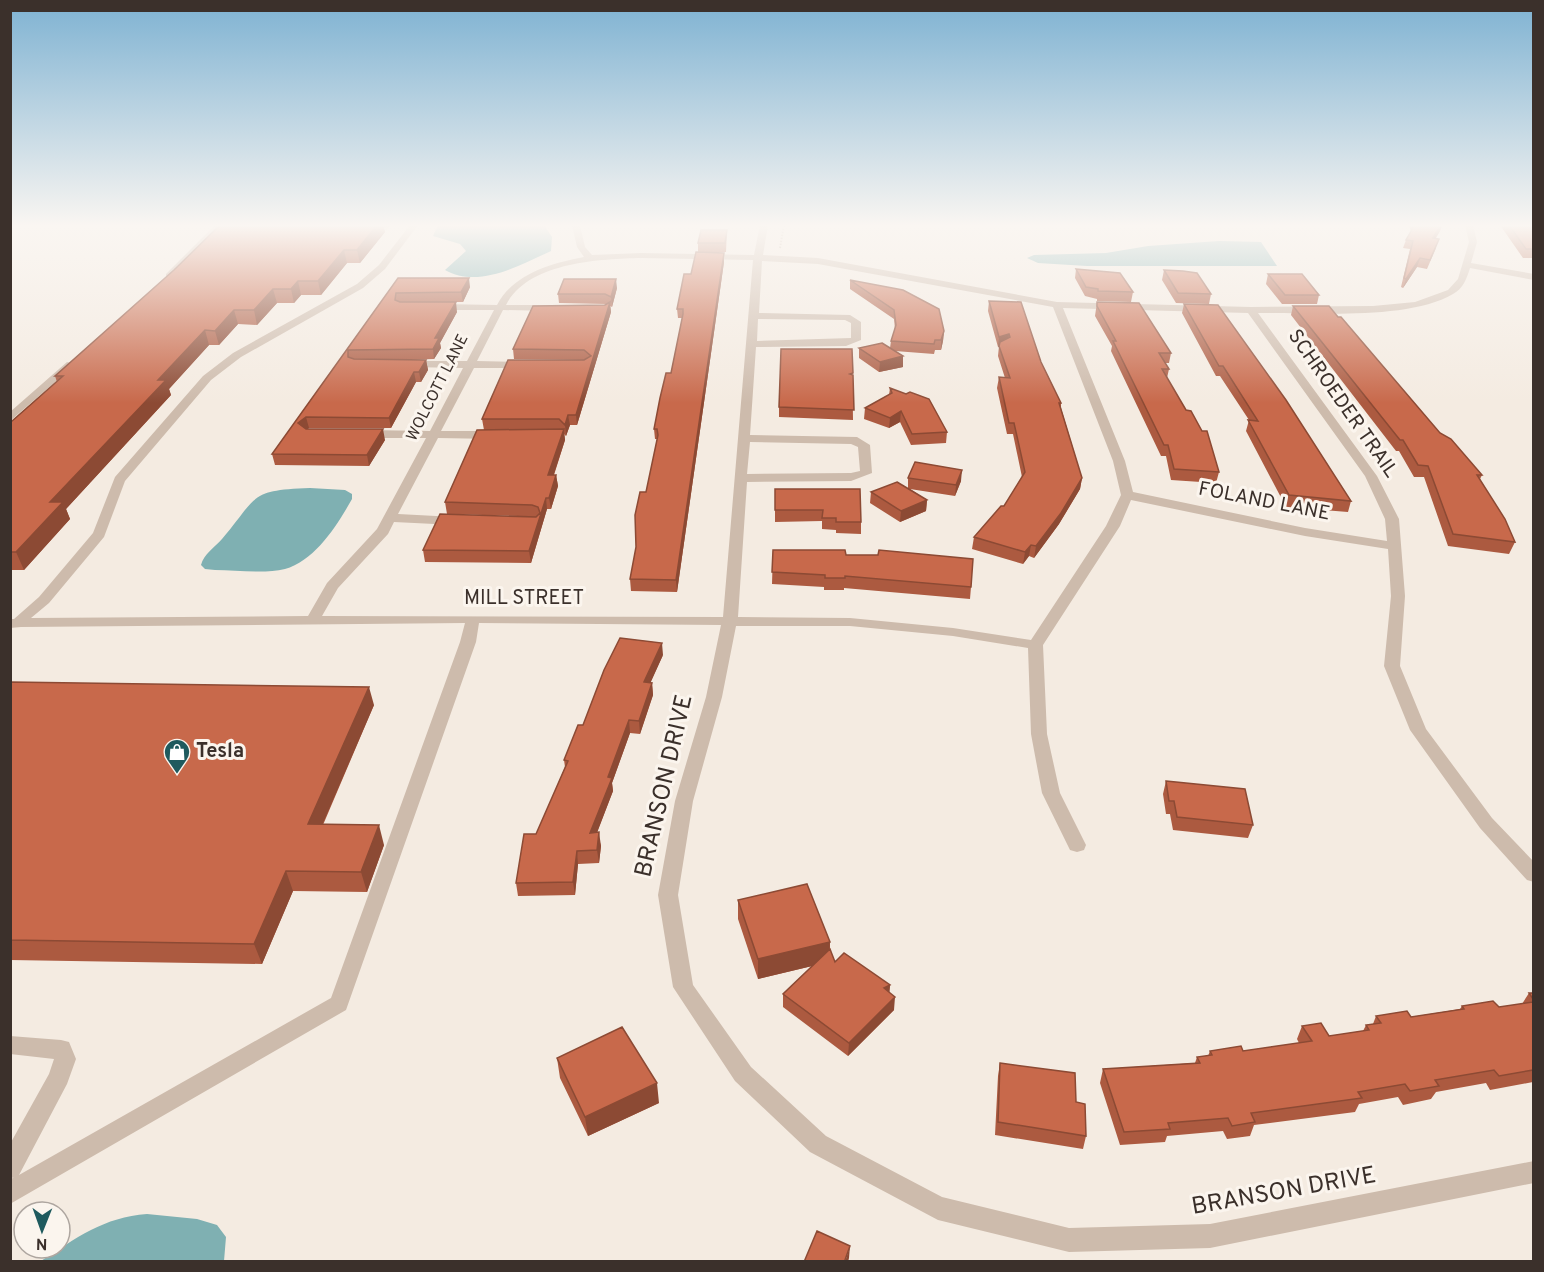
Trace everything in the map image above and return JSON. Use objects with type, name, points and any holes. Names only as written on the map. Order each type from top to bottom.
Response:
[{"type":"street","points":[[13,625],[44,600],[95,539],[105,523],[118,480],[207,378],[237,355],[362,284]]},
{"type":"street","name":"WOLCOTT LANE","points":[[312,621],[332,586],[373,543],[390,518],[498,308],[518,284]]},
{"type":"street","name":"BRANSON DRIVE","points":[[756,284],[730,620],[714,697],[684,801],[668,895],[683,987],[743,1074],[818,1144],[938,1208],[1069,1240],[1210,1236],[1533,1172]]},
{"type":"street","name":"WOLCOTT LANE","points":[[945,284],[1057,305],[1251,310],[1373,309],[1416,305],[1451,292],[1458,284]]},
{"type":"street","points":[[1057,305],[1119,461],[1127,495],[1113,526],[1035,645],[1039,734],[1051,793],[1077,845]]},
{"type":"street","points":[[424,307],[561,308]]},
{"type":"street","name":"SCHROEDER TRAIL","points":[[1251,310],[1371,476],[1392,519],[1398,596],[1392,666],[1418,730],[1486,823],[1533,875]]},
{"type":"street","points":[[751,344],[846,343],[856,340],[856,322],[847,317],[753,316]]},
{"type":"street","points":[[10,418],[78,358]]},
{"type":"street","points":[[391,364],[537,365]]},
{"type":"street","points":[[354,434],[502,435]]},
{"type":"street","points":[[740,478],[851,477],[866,473],[864,445],[853,440],[743,438]]},
{"type":"street","name":"FOLAND LANE","points":[[1127,495],[1305,532],[1394,546]]},
{"type":"street","points":[[390,518],[474,522]]},
{"type":"street","points":[[10,1193],[339,1004],[468,642],[473,619]]},
{"type":"street","name":"MILL STREET","points":[[13,625],[473,619],[850,622],[953,632],[1035,645]]},
{"type":"street","points":[[10,1045],[61,1049],[65,1059],[59,1077],[10,1168]]},
{"type":"water","points":[[310,488],[345,490],[352,494],[352,499],[333,530],[306,558],[285,569],[268,571],[215,570],[205,569],[201,565],[207,554],[256,498],[275,491]]},
{"type":"water","points":[[147,1214],[197,1219],[217,1225],[226,1237],[224,1261],[41,1261],[72,1260],[72,1241],[104,1224]]},
{"type":"building","points":[[158,284],[295,284],[291,289],[273,289],[254,310],[234,310],[215,331],[205,330],[158,380],[166,380],[50,502],[63,502],[16,552],[10,552],[10,421],[63,376],[55,376]]},
{"type":"building","points":[[393,284],[465,284],[461,292],[396,293],[395,300],[400,302],[456,302],[435,338],[439,338],[433,349],[348,350],[348,357],[354,359],[426,360],[419,372],[414,372],[389,418],[306,417],[298,423],[306,429],[383,429],[367,455],[272,454]]},
{"type":"building","points":[[562,284],[615,284],[611,297],[605,294],[558,294]]},
{"type":"building","points":[[682,284],[719,284],[676,580],[630,579],[636,547],[635,515],[640,492],[646,492],[658,435],[657,429],[654,429],[660,398],[666,373],[671,373],[683,314],[683,309],[677,309]]},
{"type":"building","points":[[856,284],[873,284],[903,290],[939,309],[944,331],[941,340],[935,340],[934,344],[891,341],[896,325],[894,310]]},
{"type":"building","points":[[1085,284],[1128,284],[1133,292],[1098,291],[1098,289],[1086,287]]},
{"type":"building","points":[[1173,284],[1205,284],[1211,294],[1178,293]]},
{"type":"building","points":[[1276,284],[1310,284],[1319,295],[1285,295]]},
{"type":"building","points":[[989,301],[1021,302],[1041,362],[1061,403],[1059,403],[1082,478],[1061,513],[1036,546],[1031,545],[1025,552],[974,537],[1001,506],[1004,506],[1025,472],[1014,423],[1009,423],[999,377],[1010,378],[999,346],[1000,342],[1010,337],[1009,334],[999,337]]},
{"type":"building","points":[[610,302],[576,415],[568,415],[565,425],[559,419],[482,419],[508,360],[584,360],[591,356],[584,350],[513,349],[533,306],[605,305]]},
{"type":"building","points":[[1097,302],[1139,303],[1171,353],[1159,353],[1169,369],[1162,369],[1186,410],[1191,411],[1202,431],[1207,431],[1219,472],[1174,469],[1168,445],[1164,445],[1113,341],[1116,341]]},
{"type":"building","points":[[1184,304],[1218,305],[1286,400],[1351,501],[1289,495],[1248,420],[1258,421],[1223,366],[1219,366]]},
{"type":"building","points":[[1293,306],[1329,306],[1338,317],[1341,317],[1440,433],[1451,439],[1482,475],[1477,475],[1505,519],[1515,542],[1453,534],[1428,466],[1418,465],[1403,440],[1400,440]]},
{"type":"building","points":[[882,343],[903,356],[880,362],[859,348]]},
{"type":"building","points":[[781,349],[852,349],[853,373],[850,374],[853,375],[854,410],[779,407]]},
{"type":"building","points":[[890,388],[929,399],[947,432],[912,434],[901,411],[890,418],[865,408],[892,393]]},
{"type":"building","points":[[564,429],[548,475],[556,475],[529,551],[423,550],[440,514],[536,517],[540,513],[538,507],[532,505],[445,502],[477,430]]},
{"type":"building","points":[[915,462],[962,470],[956,485],[908,478]]},
{"type":"building","points":[[897,482],[927,500],[901,511],[871,492]]},
{"type":"building","points":[[775,489],[860,489],[861,522],[836,522],[836,518],[822,518],[823,510],[775,510]]},
{"type":"building","points":[[773,550],[845,550],[846,555],[878,555],[879,550],[973,559],[971,587],[845,576],[845,578],[825,578],[825,575],[772,572]]},
{"type":"building","points":[[620,638],[662,643],[644,682],[652,683],[639,721],[629,720],[608,777],[612,778],[590,833],[599,832],[597,850],[577,851],[573,882],[516,883],[524,834],[536,834],[568,761],[564,760],[578,725],[583,725],[604,670]]},
{"type":"building","name":"Tesla","points":[[10,682],[369,687],[308,824],[379,825],[361,872],[286,871],[254,944],[10,940]]},
{"type":"building","points":[[1166,781],[1245,789],[1253,825],[1177,817],[1174,801],[1169,801]]},
{"type":"building","points":[[807,884],[830,942],[758,959],[738,900]]},
{"type":"building","points":[[830,949],[835,962],[844,953],[890,985],[884,988],[895,997],[849,1043],[783,994]]},
{"type":"building","points":[[1493,1001],[1499,1007],[1533,1002],[1533,1070],[1499,1076],[1494,1070],[1435,1080],[1439,1086],[1410,1091],[1405,1084],[1358,1092],[1362,1098],[1251,1113],[1255,1122],[1232,1126],[1228,1118],[1168,1123],[1170,1129],[1124,1132],[1103,1069],[1200,1063],[1197,1057],[1212,1055],[1210,1051],[1241,1046],[1243,1051],[1312,1041],[1302,1026],[1321,1023],[1329,1036],[1369,1030],[1366,1025],[1381,1023],[1376,1016],[1407,1011],[1411,1017],[1464,1009],[1462,1006]]},
{"type":"building","points":[[622,1027],[657,1083],[585,1117],[557,1058]]},
{"type":"building","points":[[1000,1063],[1075,1073],[1076,1102],[1085,1104],[1086,1136],[998,1122]]},
{"type":"building","points":[[817,1231],[850,1246],[845,1260],[848,1262],[804,1262]]},
{"type":"place","name":"Tesla","points":[[177,775]]}]
